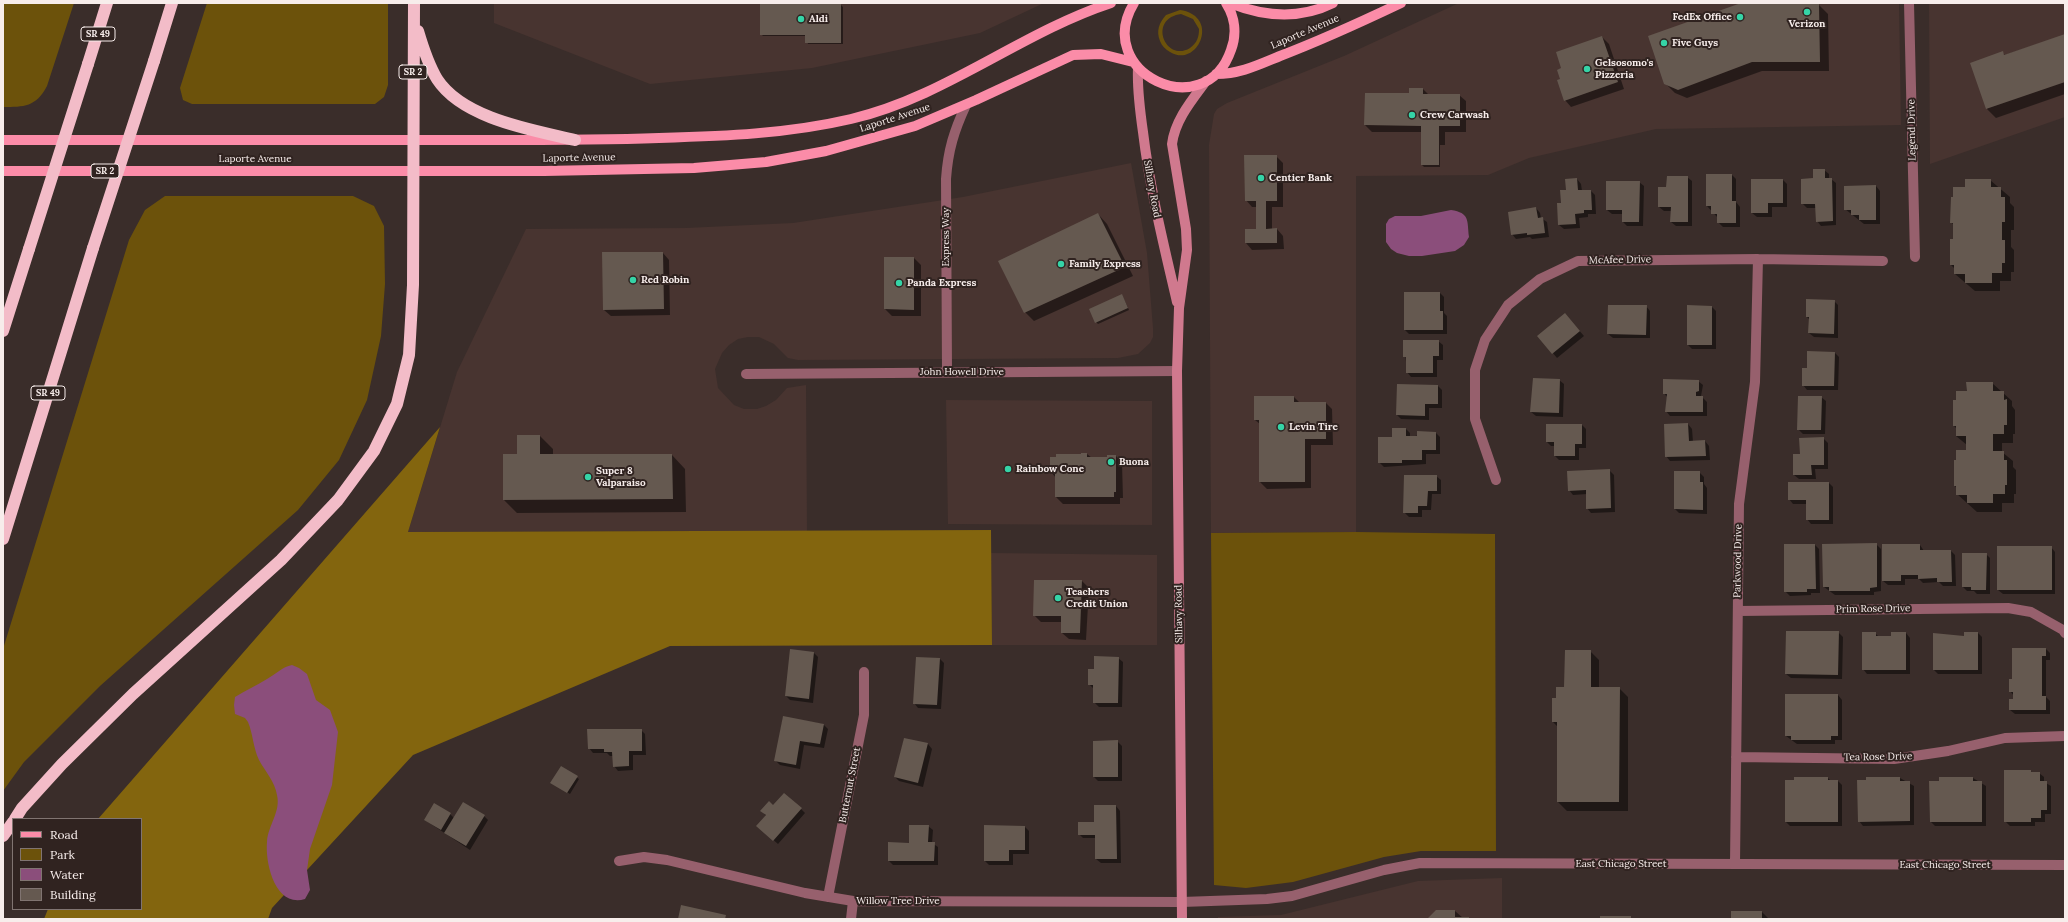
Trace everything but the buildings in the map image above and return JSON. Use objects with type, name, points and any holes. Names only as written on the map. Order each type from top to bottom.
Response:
[{"type":"highway","name":"SR 49","points":[[3,331],[107,3]]},
{"type":"highway","name":"SR 49","points":[[3,539],[93,248],[172,3]]},
{"type":"highway","points":[[414,9],[428,60],[438,80],[459,101],[485,116],[514,126],[575,140]]},
{"type":"highway","name":"SR 2","points":[[413,171],[414,9]]},
{"type":"highway","points":[[16,818],[22,808],[62,764],[133,694],[281,560],[338,500],[374,451],[397,404],[409,355],[413,285],[413,171]]},
{"type":"highway","points":[[3,836],[12,823]]},
{"type":"main road","name":"Laporte Avenue","points":[[3,140],[575,140],[728,136],[771,133],[852,118],[879,111],[933,90],[1042,32],[1078,15],[1111,3]]},
{"type":"main road","points":[[1134,3],[1128,15],[1125,27],[1125,39],[1136,65],[1149,78],[1170,86],[1192,86],[1206,81],[1216,74],[1228,59],[1234,41],[1234,23],[1226,3]]},
{"type":"main road","name":"Laporte Avenue","points":[[1230,3],[1258,12],[1288,16],[1320,10],[1333,3]]},
{"type":"main road","name":"Laporte Avenue","points":[[1216,74],[1235,73],[1250,69],[1328,37],[1401,3]]},
{"type":"main road","name":"Laporte Avenue","points":[[3,171],[623,170],[694,168],[766,162],[826,151],[915,126],[966,105],[1073,55],[1101,54],[1136,65]]},
{"type":"street","name":"Legend Drive","points":[[1909,3],[1915,257]]},
{"type":"street","name":"Silhavy Road","points":[[1136,65],[1141,118],[1153,200],[1179,308]]},
{"type":"street","name":"Silhavy Road","points":[[1182,919],[1177,371],[1179,308],[1187,250],[1186,229],[1173,154],[1173,134],[1179,121],[1206,81]]},
{"type":"street","name":"Express Way","points":[[947,372],[947,156],[952,136],[966,105]]},
{"type":"street","name":"McAfee Drive","points":[[1496,480],[1475,419],[1475,370],[1485,340],[1508,305],[1540,279],[1578,261],[1758,259],[1883,261]]},
{"type":"street","name":"Parkwood Drive","points":[[1735,864],[1739,504],[1755,382],[1758,259]]},
{"type":"street","name":"John Howell Drive","points":[[746,374],[1177,371]]},
{"type":"street","name":"Prim Rose Drive","points":[[1738,611],[2008,608],[2031,612],[2063,630],[2065,633]]},
{"type":"street","name":"Butternut Street","points":[[828,897],[864,716],[864,672]]},
{"type":"street","name":"Tea Rose Drive","points":[[1736,758],[1894,759],[1948,751],[2005,738],[2065,736]]},
{"type":"street","name":"Willow Tree Drive","points":[[619,861],[644,857],[667,860],[828,897],[853,900],[1182,902]]},
{"type":"street","name":"East Chicago Street","points":[[1182,902],[1241,901],[1292,896],[1384,870],[1420,863],[2065,865]]},
{"type":"street","points":[[851,919],[853,900]]},
{"type":"shaded area","points":[[494,3],[1044,3],[980,33],[812,68],[650,84],[494,23]]},
{"type":"shaded area","points":[[1459,3],[1899,3],[1901,125],[1656,129],[1529,158],[1488,175],[1356,176],[1356,532],[1211,533],[1209,145],[1214,114],[1217,109],[1227,103],[1344,56]]},
{"type":"shaded area","points":[[1929,3],[2065,3],[2065,117],[1930,164]]},
{"type":"shaded area","points":[[1131,163],[1147,253],[1153,328],[1153,337],[1150,343],[1138,354],[1118,358],[798,360],[788,358],[774,344],[759,337],[738,339],[729,345],[722,353],[715,369],[718,388],[734,405],[744,409],[757,409],[776,400],[787,388],[806,385],[807,531],[408,532],[457,372],[526,229],[686,228],[793,223],[963,197]]},
{"type":"shaded area","points":[[946,400],[1152,401],[1152,525],[948,524]]},
{"type":"shaded area","points":[[440,427],[408,532],[991,530],[992,645],[670,646],[413,755],[272,908],[268,919],[44,919],[48,910],[142,910],[142,818],[99,818]]},
{"type":"shaded area","points":[[991,553],[1157,555],[1157,645],[992,645]]},
{"type":"shaded area","points":[[1502,878],[1502,919],[1218,919],[1218,917],[1281,915],[1418,881]]},
{"type":"green space","points":[[3,3],[74,3],[47,86],[43,93],[34,102],[17,107],[3,107]]},
{"type":"green space","points":[[207,3],[388,3],[388,85],[384,97],[375,104],[192,104],[183,100],[180,88]]},
{"type":"green space","points":[[1180,10],[1192,14],[1200,21],[1202,30],[1201,40],[1196,48],[1189,53],[1180,55],[1165,49],[1159,37],[1158,30],[1166,15]],"holes":[[[1181,14],[1193,19],[1199,29],[1197,40],[1190,48],[1181,51],[1174,50],[1168,45],[1164,38],[1163,31],[1165,24],[1171,18]]]},
{"type":"green space","points":[[165,196],[353,196],[374,206],[384,226],[385,284],[381,336],[367,400],[339,460],[298,510],[100,686],[24,762],[3,791],[3,649],[129,240],[145,210]]},
{"type":"green space","points":[[1356,532],[1495,534],[1496,851],[1421,851],[1384,857],[1293,882],[1246,888],[1214,885],[1211,533]]},
{"type":"water","points":[[1451,210],[1465,215],[1468,226],[1469,237],[1464,245],[1455,251],[1422,256],[1409,256],[1397,253],[1391,249],[1386,242],[1386,224],[1389,219],[1395,216],[1421,216]]},
{"type":"water","points":[[292,665],[307,674],[316,700],[330,710],[338,732],[332,785],[310,849],[307,870],[310,890],[305,899],[295,900],[286,897],[279,890],[270,872],[267,842],[276,813],[278,801],[276,790],[259,760],[248,722],[245,718],[235,714],[234,705],[235,697],[282,669]]},
{"type":"place","name":"Verizon","points":[[1807,12]]},
{"type":"place","name":"FedEx Office","points":[[1740,17]]},
{"type":"place","name":"Aldi","points":[[801,19]]},
{"type":"place","name":"Five Guys","points":[[1664,43]]},
{"type":"place","name":"Gelsosomo's Pizzeria","points":[[1587,69]]},
{"type":"place","name":"Crew Carwash","points":[[1412,115]]},
{"type":"place","name":"Centier Bank","points":[[1261,178]]},
{"type":"place","name":"Family Express","points":[[1061,264]]},
{"type":"place","name":"Red Robin","points":[[633,280]]},
{"type":"place","name":"Panda Express","points":[[899,283]]},
{"type":"place","name":"Levin Tire","points":[[1281,427]]},
{"type":"place","name":"Buona","points":[[1111,462]]},
{"type":"place","name":"Rainbow Cone","points":[[1008,469]]},
{"type":"place","name":"Super 8 Valparaiso","points":[[588,477]]},
{"type":"place","name":"Teachers Credit Union","points":[[1058,598]]}]
